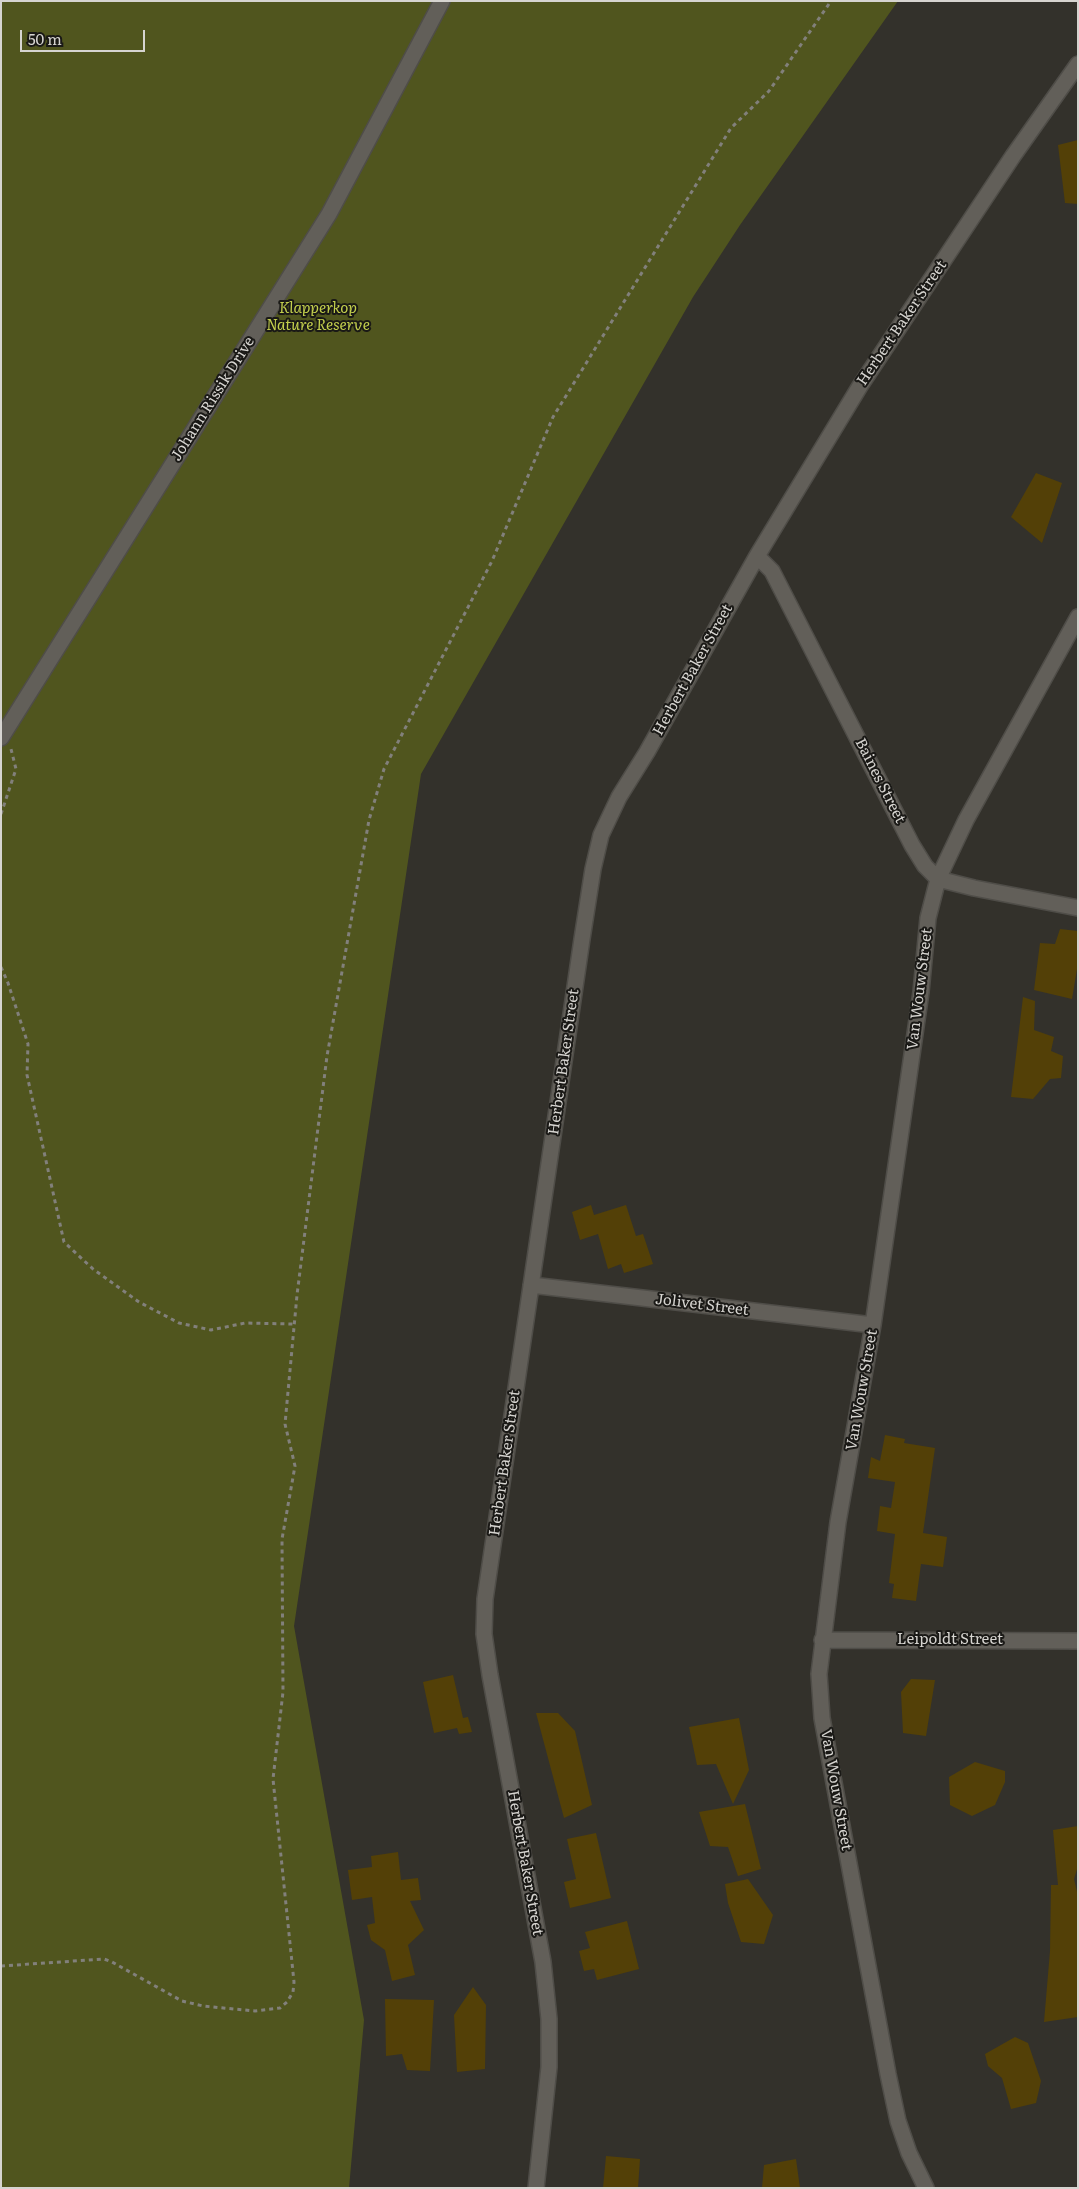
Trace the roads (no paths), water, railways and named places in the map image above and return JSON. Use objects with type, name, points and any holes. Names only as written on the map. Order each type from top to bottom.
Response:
[{"type":"street","name":"Johann Rissik Drive","points":[[6,742],[329,214],[442,1]]},
{"type":"street","name":"Herbert Baker Street","points":[[536,2188],[549,2067],[549,2019],[543,1962],[484,1634],[485,1600],[589,895],[601,835],[619,797],[647,752],[757,556],[860,386],[1013,156],[1078,64]]},
{"type":"street","name":"Baines Street","points":[[757,556],[772,571],[912,845],[925,866],[938,879]]},
{"type":"street","name":"Van Wouw Street","points":[[926,2188],[909,2153],[898,2121],[888,2074],[822,1718],[819,1674],[822,1640],[838,1522],[873,1325],[922,992],[928,918],[938,879],[966,820],[1078,617]]},
{"type":"street","points":[[938,879],[974,888],[1078,908]]},
{"type":"street","name":"Jolivet Street","points":[[531,1285],[873,1325]]},
{"type":"street","name":"Leipoldt Street","points":[[822,1640],[1078,1641]]},
{"type":"park label","name":"Klapperkop Nature Reserve","points":[[318,318]]}]
